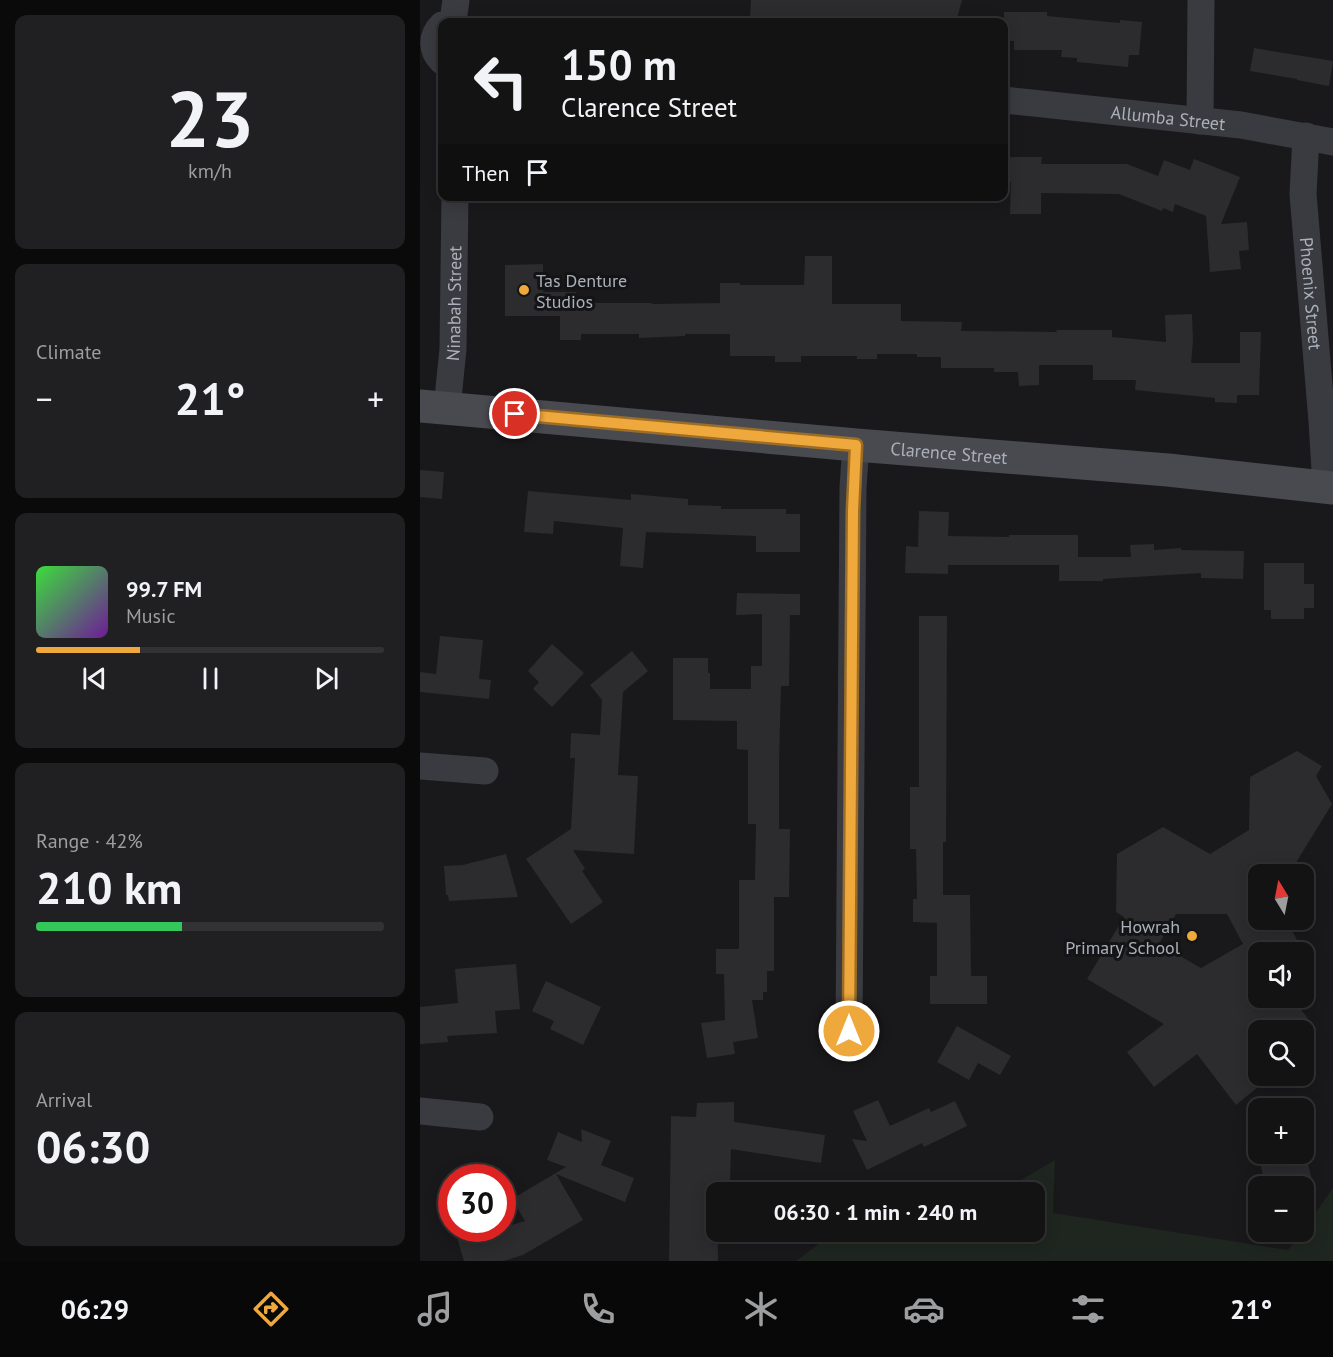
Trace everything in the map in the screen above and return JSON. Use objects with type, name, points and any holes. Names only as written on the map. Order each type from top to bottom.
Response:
[{"type":"main road","name":"Clarence Street","points":[[434,407],[1329,487]]},
{"type":"street","points":[[1200,121],[1201,0]]},
{"type":"street","name":"Allumba Street","points":[[1008,100],[1241,125],[1333,142]]},
{"type":"street","name":"Phoenix Street","points":[[1306,136],[1304,194],[1329,487]]},
{"type":"street","name":"Ninabah Street","points":[[434,407],[453,349],[455,201]]},
{"type":"street","points":[[849,1031],[853,511],[856,445]]},
{"type":"street","points":[[420,766],[485,771]]},
{"type":"street","points":[[420,1111],[480,1117]]},
{"type":"shaded area","points":[[1055,1160],[1053,1213],[1288,1250],[1294,1242],[1314,1242],[1314,1215],[1333,1188],[1333,1261],[796,1261],[820,1243],[828,1242],[1045,1242],[1045,1182],[1018,1182]]},
{"type":"building","points":[[751,0],[962,0],[957,18],[750,17]]},
{"type":"building","points":[[1004,12],[1047,12],[1047,16],[1120,23],[1120,20],[1142,22],[1139,55],[1129,55],[1128,67],[1077,62],[1077,58],[1061,57],[1062,50],[1014,50],[1014,41],[1008,41],[1008,18],[1004,18]]},
{"type":"building","points":[[1254,48],[1333,61],[1329,86],[1250,71]]},
{"type":"building","points":[[1008,157],[1042,157],[1041,164],[1127,164],[1158,176],[1164,160],[1190,170],[1194,159],[1240,177],[1221,224],[1247,222],[1249,250],[1239,251],[1241,269],[1210,272],[1206,216],[1175,204],[1173,212],[1163,208],[1162,211],[1119,194],[1041,193],[1041,214],[1010,214],[1011,182],[1008,182]]},
{"type":"building","points":[[805,256],[832,256],[832,304],[901,304],[901,321],[962,322],[961,331],[1112,330],[1112,337],[1166,342],[1165,315],[1192,314],[1191,363],[1240,363],[1240,332],[1261,332],[1259,395],[1237,395],[1237,403],[1215,402],[1215,398],[1135,390],[1136,380],[1093,380],[1093,365],[1039,365],[1039,385],[1019,386],[1018,372],[994,372],[994,368],[941,368],[941,357],[917,357],[917,354],[877,354],[877,359],[857,359],[857,356],[801,356],[801,362],[775,362],[775,356],[730,356],[730,334],[685,334],[685,336],[639,338],[639,334],[581,334],[581,340],[560,340],[560,316],[505,316],[505,265],[543,264],[543,292],[576,292],[576,303],[720,303],[720,283],[804,285]]},
{"type":"building","points":[[420,470],[444,472],[442,499],[420,497]]},
{"type":"building","points":[[528,491],[631,500],[631,494],[688,499],[688,505],[721,506],[721,509],[786,509],[786,514],[800,514],[800,552],[756,552],[756,536],[646,532],[643,568],[620,566],[623,528],[554,521],[553,534],[524,532]]},
{"type":"building","points":[[919,511],[949,512],[948,536],[1078,535],[1078,557],[1131,557],[1130,545],[1154,544],[1154,550],[1181,548],[1181,550],[1244,551],[1243,579],[1201,578],[1201,573],[1103,579],[1103,581],[1059,581],[1059,565],[948,565],[948,574],[905,573],[906,546],[918,547]]},
{"type":"building","points":[[1264,563],[1304,563],[1304,584],[1314,584],[1314,608],[1304,608],[1304,619],[1271,619],[1271,610],[1264,610]]},
{"type":"building","points":[[737,593],[800,594],[800,615],[790,615],[789,686],[781,686],[779,829],[790,829],[789,897],[774,897],[774,971],[767,971],[767,992],[763,992],[763,1000],[752,1000],[758,1038],[733,1042],[735,1054],[707,1058],[701,1023],[725,1020],[724,974],[716,974],[716,949],[739,949],[739,880],[755,880],[756,824],[748,824],[748,750],[737,749],[737,721],[673,720],[673,658],[708,658],[710,689],[751,689],[751,666],[762,666],[762,614],[736,615]]},
{"type":"building","points":[[919,616],[947,616],[946,842],[943,842],[943,895],[970,895],[971,976],[987,976],[987,1004],[930,1004],[930,976],[937,976],[937,923],[913,922],[913,899],[917,899],[916,849],[910,849],[910,787],[919,787]]},
{"type":"building","points":[[440,636],[483,640],[479,679],[491,680],[489,699],[420,692],[420,672],[436,674]]},
{"type":"building","points":[[552,644],[584,673],[552,707],[533,689],[539,682],[528,671]]},
{"type":"building","points":[[632,651],[648,671],[623,692],[618,775],[638,776],[634,854],[573,850],[585,869],[582,871],[603,902],[571,924],[526,859],[571,829],[575,758],[570,758],[571,733],[600,735],[602,700],[590,685]]},
{"type":"building","points":[[1297,751],[1322,766],[1316,776],[1332,804],[1295,864],[1248,864],[1248,930],[1292,930],[1298,942],[1248,942],[1248,1008],[1300,1008],[1309,1020],[1248,1020],[1248,1086],[1258,1087],[1236,1105],[1197,1054],[1154,1087],[1127,1052],[1164,1024],[1087,979],[1124,917],[1116,912],[1117,854],[1163,827],[1210,854],[1249,830],[1250,777]],"holes":[[[1176,914],[1227,914],[1243,944],[1201,968],[1159,944]]]},
{"type":"building","points":[[506,854],[518,897],[449,901],[446,895],[444,866],[463,865]]},
{"type":"building","points":[[516,964],[520,1009],[495,1011],[497,1033],[447,1036],[448,1042],[420,1044],[420,1007],[458,1003],[455,969]]},
{"type":"building","points":[[546,981],[601,1007],[583,1045],[550,1029],[554,1021],[532,1011]]},
{"type":"building","points":[[957,1026],[1011,1056],[1000,1075],[978,1063],[969,1080],[937,1062]]},
{"type":"building","points":[[878,1100],[890,1126],[929,1108],[931,1112],[955,1101],[967,1126],[924,1147],[922,1143],[867,1170],[852,1139],[867,1141],[853,1111]]},
{"type":"building","points":[[734,1102],[734,1122],[825,1135],[821,1163],[731,1149],[730,1182],[706,1182],[706,1242],[718,1242],[718,1261],[669,1261],[671,1116],[696,1117],[697,1103]]},
{"type":"building","points":[[581,1129],[611,1141],[601,1165],[634,1178],[625,1202],[556,1174],[583,1220],[523,1255],[504,1261],[464,1261],[458,1242],[516,1242],[516,1224],[525,1221],[516,1206],[516,1197],[566,1167],[547,1160],[558,1132],[582,1142]]},
{"type":"building","points":[[1260,1164],[1308,1164],[1311,1176],[1263,1176]]},
{"type":"place","name":"Tas Denture Studios","points":[[524,290]]},
{"type":"place","name":"Howrah Primary School","points":[[1192,936]]},
{"type":"route","points":[[515,414],[856,445],[853,488],[849,1031]]}]
